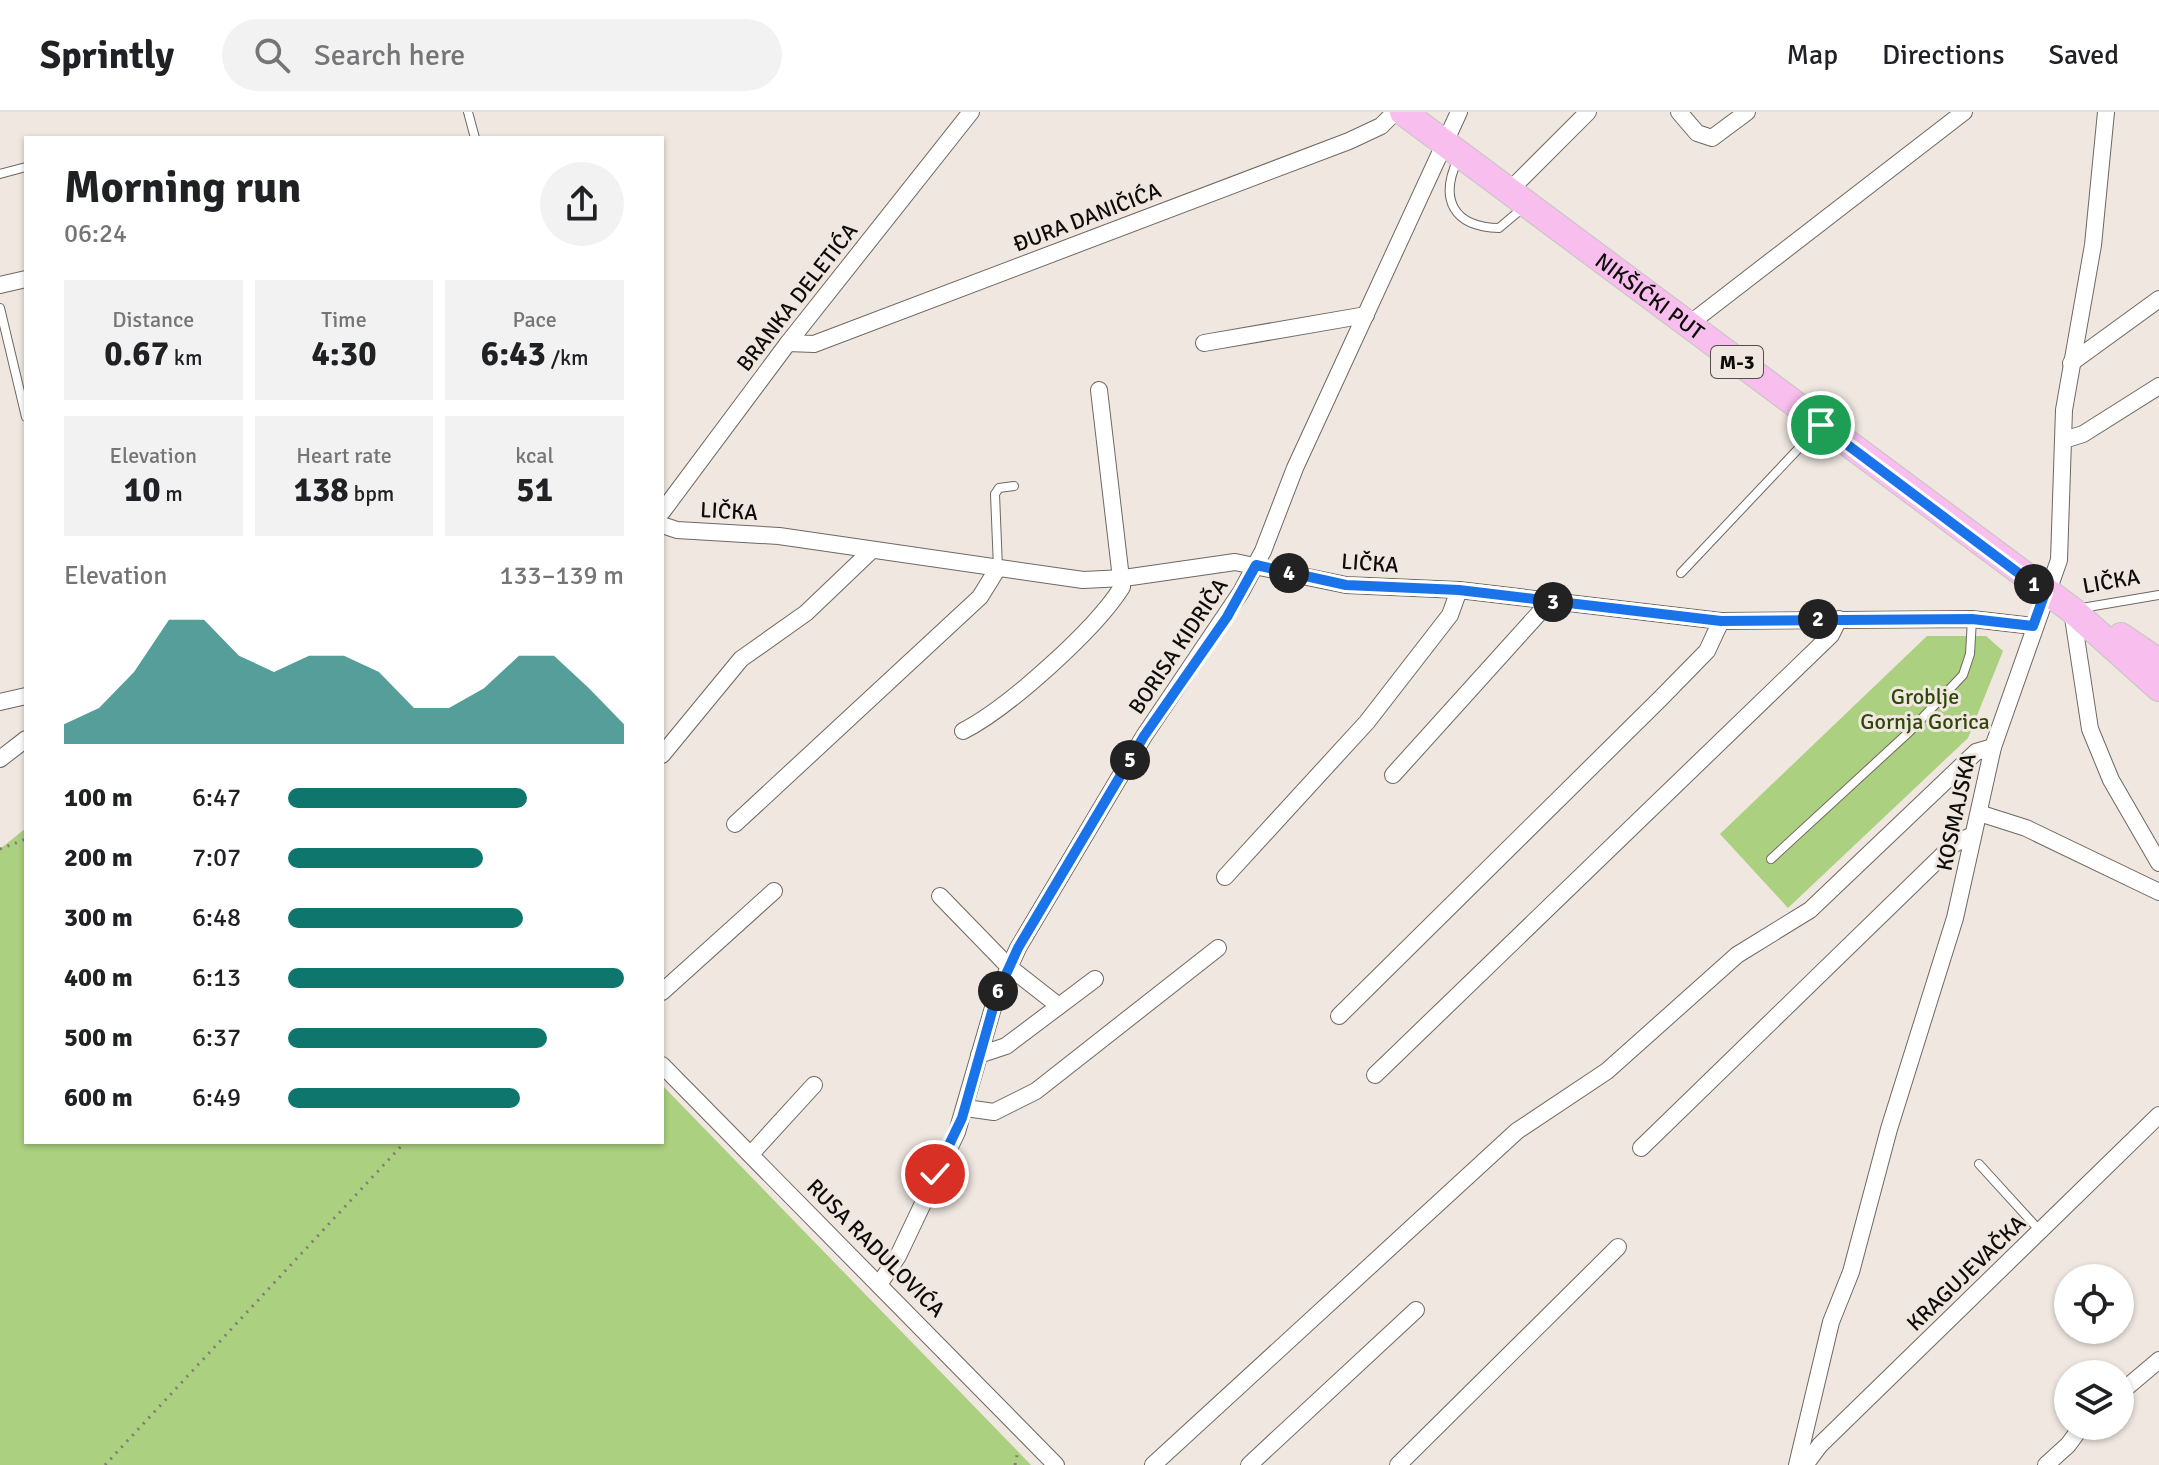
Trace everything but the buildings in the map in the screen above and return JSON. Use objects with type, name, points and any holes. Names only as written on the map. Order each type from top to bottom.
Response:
[{"type":"main road","name":"NIKŠIĆKI PUT","points":[[1403,112],[2045,593],[2072,610],[2159,688]]},
{"type":"main road","points":[[2072,610],[2127,639],[2159,662]]},
{"type":"street","name":"BRANKA DELETIĆA","points":[[664,509],[788,343],[971,112]]},
{"type":"street","name":"ĐURA DANIČIĆA","points":[[788,343],[814,344],[1305,158],[1381,126],[1395,112]]},
{"type":"street","name":"BORISA KIDRIČA","points":[[880,1283],[898,1256],[966,1108],[997,994],[1009,967],[1144,736],[1227,617],[1256,565],[1295,468],[1366,315],[1452,149],[1459,112]]},
{"type":"street","points":[[1517,198],[1588,112]]},
{"type":"street","points":[[1679,112],[1697,133],[1712,138],[1747,112]]},
{"type":"street","points":[[1688,325],[1964,112]]},
{"type":"street","name":"KOSMAJSKA","points":[[1797,1465],[1831,1322],[1862,1235],[1889,1129],[1955,918],[1993,747],[2033,626],[2059,560],[2071,363],[2097,218],[2106,112]]},
{"type":"street","points":[[0,285],[24,279]]},
{"type":"street","points":[[2071,363],[2159,299]]},
{"type":"street","points":[[1204,343],[1366,315]]},
{"type":"street","points":[[2064,440],[2083,434],[2159,386]]},
{"type":"street","points":[[963,731],[1012,700],[1113,599],[1124,578],[1099,390]]},
{"type":"street","name":"LIČKA","points":[[664,526],[677,530],[779,536],[1083,580],[1124,578],[1219,563],[1256,565],[1346,585],[1459,590],[1721,621],[1972,619],[2033,626]]},
{"type":"street","points":[[664,753],[741,659],[806,613],[872,550]]},
{"type":"street","points":[[735,824],[980,597],[998,568]]},
{"type":"street","points":[[1225,877],[1375,712],[1450,615],[1459,590]]},
{"type":"street","points":[[1393,775],[1550,601]]},
{"type":"street","points":[[2072,610],[2090,729],[2111,780],[2159,863]]},
{"type":"street","points":[[1375,1075],[1831,635],[1839,619]]},
{"type":"street","points":[[1339,1016],[1707,651],[1721,621]]},
{"type":"street","points":[[0,702],[24,696]]},
{"type":"street","points":[[0,759],[24,741]]},
{"type":"street","points":[[1153,1465],[1517,1131],[1607,1071],[1737,955],[1810,910],[1976,752],[1993,747]]},
{"type":"street","points":[[1979,813],[2026,828],[2159,892]]},
{"type":"street","points":[[1641,1148],[1954,844],[1973,835]]},
{"type":"street","points":[[664,990],[774,891]]},
{"type":"street","points":[[940,896],[1009,967],[1059,1006]]},
{"type":"street","points":[[966,1108],[994,1112],[1036,1091],[1218,948]]},
{"type":"street","points":[[979,1055],[1006,1046],[1095,979]]},
{"type":"street","name":"RUSA RADULOVIĆA","points":[[664,1067],[1056,1465]]},
{"type":"street","points":[[751,1154],[814,1085]]},
{"type":"street","name":"KRAGUJEVAČKA","points":[[1805,1465],[1820,1445],[2159,1115]]},
{"type":"street","points":[[1398,1465],[1618,1247]]},
{"type":"street","points":[[1249,1465],[1416,1310]]},
{"type":"street","points":[[2134,1381],[2159,1360]]},
{"type":"street","points":[[2046,1465],[2072,1440]]},
{"type":"lane","points":[[468,112],[474,136]]},
{"type":"lane","points":[[1452,149],[1449,204],[1460,216],[1485,227],[1499,228],[1517,198]]},
{"type":"lane","points":[[0,174],[24,168]]},
{"type":"lane","points":[[0,308],[24,402]]},
{"type":"lane","points":[[1681,573],[1821,425]]},
{"type":"lane","points":[[998,568],[995,494],[999,488],[1014,486]]},
{"type":"lane","name":"LIČKA","points":[[2072,610],[2159,595]]},
{"type":"lane","points":[[1771,859],[1909,732],[1963,675],[1970,654],[1972,619]]},
{"type":"lane","points":[[1979,1164],[2040,1231]]},
{"type":"path","points":[[0,849],[24,840]]},
{"type":"path","points":[[105,1465],[403,1144]]},
{"type":"green space","name":"Groblje Gornja Gorica","points":[[1927,636],[1986,636],[2003,651],[1968,738],[1788,908],[1720,834]]},
{"type":"green space","points":[[24,830],[24,1144],[664,1144],[664,1087],[1031,1465],[0,1465],[0,849]]},
{"type":"route","points":[[935,1174],[957,1132],[997,994],[1018,948],[1144,736],[1227,617],[1256,565],[1346,585],[1459,590],[1721,621],[1972,619],[2011,621],[2033,626],[2045,593],[1821,425]]}]
